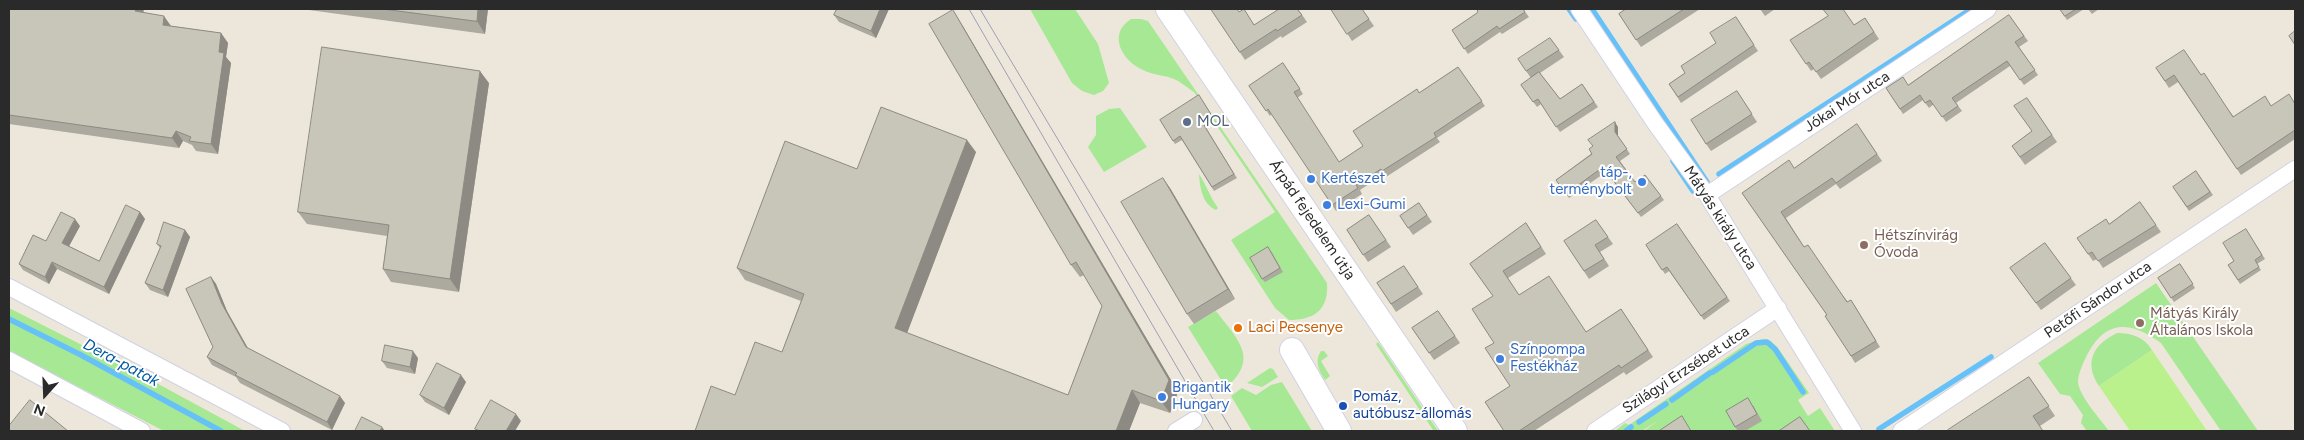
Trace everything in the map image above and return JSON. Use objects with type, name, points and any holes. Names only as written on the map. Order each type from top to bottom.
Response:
[{"type":"main road","name":"Árpád fejedelem útja","points":[[1168,9],[1455,431]]},
{"type":"main road","points":[[1292,350],[1339,431]]},
{"type":"street","name":"Mátyás király utca","points":[[1579,9],[1655,123],[1707,195],[1853,431]]},
{"type":"street","name":"Jókai Mór utca","points":[[1707,195],[1988,9]]},
{"type":"street","name":"Petőfi Sándor utca","points":[[1901,431],[2295,169]]},
{"type":"street","points":[[9,287],[282,431]]},
{"type":"street","name":"Szilágyi Erzsébet utca","points":[[1595,431],[1778,308]]},
{"type":"street","points":[[9,360],[142,431]]},
{"type":"street","points":[[1176,431],[1194,420]]},
{"type":"green space","points":[[1030,9],[1075,9],[1098,44],[1109,83],[1103,91],[1094,95],[1082,91],[1072,83]]},
{"type":"green space","points":[[1131,19],[1148,21],[1327,283],[1325,300],[1318,312],[1306,318],[1289,320],[1275,308],[1231,240],[1275,212],[1194,92],[1174,79],[1151,73],[1135,66],[1124,54],[1120,47],[1120,32]]},
{"type":"green space","points":[[1120,108],[1147,147],[1104,172],[1088,147],[1096,135],[1096,116],[1109,109]]},
{"type":"green space","points":[[1199,174],[1218,208],[1216,210],[1205,199],[1201,190]]},
{"type":"green space","points":[[2156,283],[2258,431],[2221,431],[2161,343],[2140,331],[2121,327],[2103,334],[2088,353],[2079,375],[2078,382],[2082,394],[2109,431],[2087,431],[2081,423],[2083,415],[2070,396],[2060,394],[2038,363]]},
{"type":"green space","points":[[9,308],[149,379],[245,431],[164,431],[9,351]]},
{"type":"green space","points":[[1216,311],[1238,340],[1244,358],[1242,367],[1236,377],[1226,388],[1188,327]]},
{"type":"green space","points":[[2117,333],[2137,337],[2152,350],[2099,386],[2092,369],[2093,355],[2102,343]]},
{"type":"green space","points":[[1763,339],[1771,341],[1778,348],[1809,393],[1798,400],[1808,416],[1820,408],[1835,431],[1644,431],[1659,420],[1642,431],[1615,431],[1625,423],[1629,425],[1746,344]]},
{"type":"green space","points":[[1378,342],[1438,431],[1432,431],[1376,344]]},
{"type":"green space","points":[[2152,350],[2207,431],[2130,431],[2099,386]]},
{"type":"green space","points":[[1321,351],[1324,351],[1328,356],[1321,361],[1330,376],[1325,380],[1319,370],[1318,358]]},
{"type":"green space","points":[[1270,368],[1273,369],[1278,377],[1262,387],[1247,383]]},
{"type":"green space","points":[[1282,382],[1312,431],[1252,431],[1231,396],[1242,388],[1256,395],[1271,385]]},
{"type":"building","points":[[9,9],[136,9],[135,11],[164,16],[163,25],[221,33],[219,52],[224,53],[211,144],[189,141],[191,137],[176,131],[172,138],[9,115]]},
{"type":"building","points":[[383,9],[478,9],[477,21]]},
{"type":"building","points":[[837,9],[880,9],[871,31],[834,15]]},
{"type":"building","points":[[1211,9],[1237,9],[1239,12],[1244,9],[1254,25],[1279,9],[1297,9],[1302,15],[1240,52]]},
{"type":"building","points":[[1331,9],[1362,9],[1369,19],[1347,34]]},
{"type":"building","points":[[1478,9],[1523,9],[1525,12],[1499,29],[1497,26],[1464,49],[1452,30],[1477,13]]},
{"type":"building","points":[[1626,9],[1684,9],[1636,40],[1619,14]]},
{"type":"building","points":[[1823,9],[1843,9],[1854,25],[1865,18],[1874,32],[1816,72],[1809,62],[1806,64],[1790,40],[1828,16]]},
{"type":"building","points":[[2060,9],[2076,9],[2065,16]]},
{"type":"building","points":[[953,10],[1169,380],[1161,401],[1132,390],[1116,431],[695,431],[711,386],[735,395],[755,342],[782,352],[804,294],[737,268],[785,141],[857,169],[881,107],[967,140],[895,328],[1068,395],[1102,306],[1076,262],[1071,265],[929,24]]},
{"type":"building","points":[[2009,15],[2024,36],[2015,42],[2035,70],[2020,80],[2007,61],[1952,98],[1958,106],[1942,117],[1930,100],[1925,103],[1920,95],[1900,109],[1886,88],[1903,77],[1908,85]]},
{"type":"building","points":[[1736,17],[1754,45],[1678,97],[1669,84],[1685,73],[1681,66],[1716,43],[1710,33]]},
{"type":"building","points":[[2295,31],[2295,45],[2289,36]]},
{"type":"building","points":[[1550,38],[1559,50],[1526,71],[1518,59]]},
{"type":"building","points":[[322,47],[480,71],[450,279],[383,269],[389,225],[298,212]]},
{"type":"building","points":[[2184,50],[2201,75],[2204,73],[2233,117],[2265,96],[2271,106],[2289,94],[2295,104],[2295,130],[2237,169],[2174,75],[2165,81],[2156,68]]},
{"type":"building","points":[[1283,63],[1300,89],[1294,92],[1339,162],[1363,146],[1353,131],[1417,89],[1419,93],[1458,67],[1482,101],[1434,133],[1436,137],[1356,185],[1358,188],[1332,205],[1268,109],[1266,111],[1249,86]]},
{"type":"building","points":[[1539,72],[1560,99],[1582,84],[1594,102],[1556,127],[1538,99],[1533,102],[1521,85]]},
{"type":"building","points":[[1737,91],[1752,114],[1706,144],[1691,120]]},
{"type":"building","points":[[1199,95],[1212,116],[1202,122],[1234,174],[1212,187],[1180,136],[1173,141],[1160,120]]},
{"type":"building","points":[[2027,98],[2052,135],[2020,157],[2012,146],[2032,131],[2014,106]]},
{"type":"building","points":[[1615,122],[1615,132],[1627,149],[1616,157],[1635,182],[1645,175],[1661,196],[1638,213],[1603,167],[1566,194],[1556,180],[1592,154],[1589,149],[1593,146],[1588,140]]},
{"type":"building","points":[[1857,124],[1877,154],[1836,183],[1832,178],[1781,212],[1804,247],[1808,245],[1847,302],[1851,300],[1876,341],[1851,356],[1825,316],[1827,315],[1742,193],[1789,160],[1794,168]]},
{"type":"building","points":[[2196,171],[2210,192],[2187,207],[2173,187]]},
{"type":"building","points":[[1163,178],[1228,289],[1187,314],[1121,202]]},
{"type":"building","points":[[2140,202],[2156,225],[2098,261],[2092,252],[2088,254],[2077,238],[2106,219],[2109,224]]},
{"type":"building","points":[[1419,203],[1427,215],[1408,228],[1400,216]]},
{"type":"building","points":[[126,205],[140,212],[104,287],[52,262],[45,277],[19,264],[33,235],[46,241],[61,212],[75,219],[62,243],[99,261]]},
{"type":"building","points":[[1369,215],[1386,240],[1363,255],[1347,230]]},
{"type":"building","points":[[1596,220],[1608,237],[1595,245],[1604,259],[1584,271],[1564,241]]},
{"type":"building","points":[[164,222],[185,230],[163,290],[145,283],[161,246],[157,244]]},
{"type":"building","points":[[1526,223],[1541,247],[1503,271],[1519,295],[1549,276],[1586,332],[1621,309],[1648,350],[1621,368],[1619,365],[1519,431],[1504,431],[1485,402],[1510,386],[1485,348],[1494,343],[1472,309],[1493,296],[1470,264]]},
{"type":"building","points":[[1677,224],[1727,297],[1701,316],[1667,267],[1662,270],[1646,245]]},
{"type":"building","points":[[2246,229],[2262,255],[2255,260],[2259,267],[2238,280],[2228,265],[2234,261],[2223,243]]},
{"type":"building","points":[[2045,243],[2071,278],[2036,303],[2010,268]]},
{"type":"building","points":[[1268,247],[1280,268],[1262,279],[1250,258]]},
{"type":"building","points":[[2180,264],[2193,284],[2171,298],[2158,278]]},
{"type":"building","points":[[1404,266],[1418,287],[1391,304],[1377,283]]},
{"type":"building","points":[[211,277],[222,304],[246,347],[340,396],[327,422],[235,375],[237,373],[207,357],[213,347],[186,289]]},
{"type":"building","points":[[1438,311],[1455,336],[1429,353],[1412,328]]},
{"type":"building","points":[[385,345],[413,351],[410,367],[382,361]]},
{"type":"building","points":[[437,363],[461,375],[444,408],[420,395]]},
{"type":"building","points":[[2029,377],[2049,406],[2033,416],[2043,431],[1948,430]]},
{"type":"building","points":[[1748,398],[1757,414],[1735,427],[1726,411]]},
{"type":"building","points":[[30,400],[68,431],[9,431],[9,426]]},
{"type":"building","points":[[491,400],[516,414],[506,431],[480,431],[475,429]]},
{"type":"building","points":[[1682,416],[1691,431],[1659,431]]},
{"type":"building","points":[[362,417],[382,427],[380,431],[355,431]]},
{"type":"building","points":[[1800,417],[1810,431],[1779,431]]},
{"type":"waterway","points":[[1569,9],[1576,19]]},
{"type":"waterway","points":[[1592,9],[1707,182]]},
{"type":"waterway","points":[[1719,174],[1971,9]]},
{"type":"waterway","points":[[1673,161],[1693,191]]},
{"type":"waterway","name":"Dera-patak","points":[[9,319],[81,355],[221,431]]},
{"type":"waterway","points":[[1713,372],[1756,343],[1767,342],[1775,349],[1803,392]]},
{"type":"waterway","points":[[1879,429],[1991,357]]},
{"type":"waterway","points":[[1672,400],[1710,373]]},
{"type":"waterway","points":[[1639,422],[1666,404]]},
{"type":"waterway","points":[[1626,431],[1631,427]]},
{"type":"tram line","points":[[969,9],[1214,431]]},
{"type":"tram line","points":[[980,9],[1232,431]]},
{"type":"place","name":"MOL","points":[[1187,122]]},
{"type":"place","name":"Kertészet","points":[[1311,179]]},
{"type":"place","name":"táp-, terménybolt","points":[[1642,182]]},
{"type":"place","name":"Lexi-Gumi","points":[[1327,205]]},
{"type":"place","name":"Hétszínvirág Óvoda","points":[[1864,245]]},
{"type":"place","name":"Mátyás Király Általános Iskola","points":[[2140,323]]},
{"type":"place","name":"Laci Pecsenye","points":[[1238,328]]},
{"type":"place","name":"Színpompa Festékház","points":[[1500,359]]},
{"type":"place","name":"Brigantik Hungary","points":[[1162,397]]},
{"type":"place","name":"Pomáz, autóbusz-állomás","points":[[1343,406]]}]
